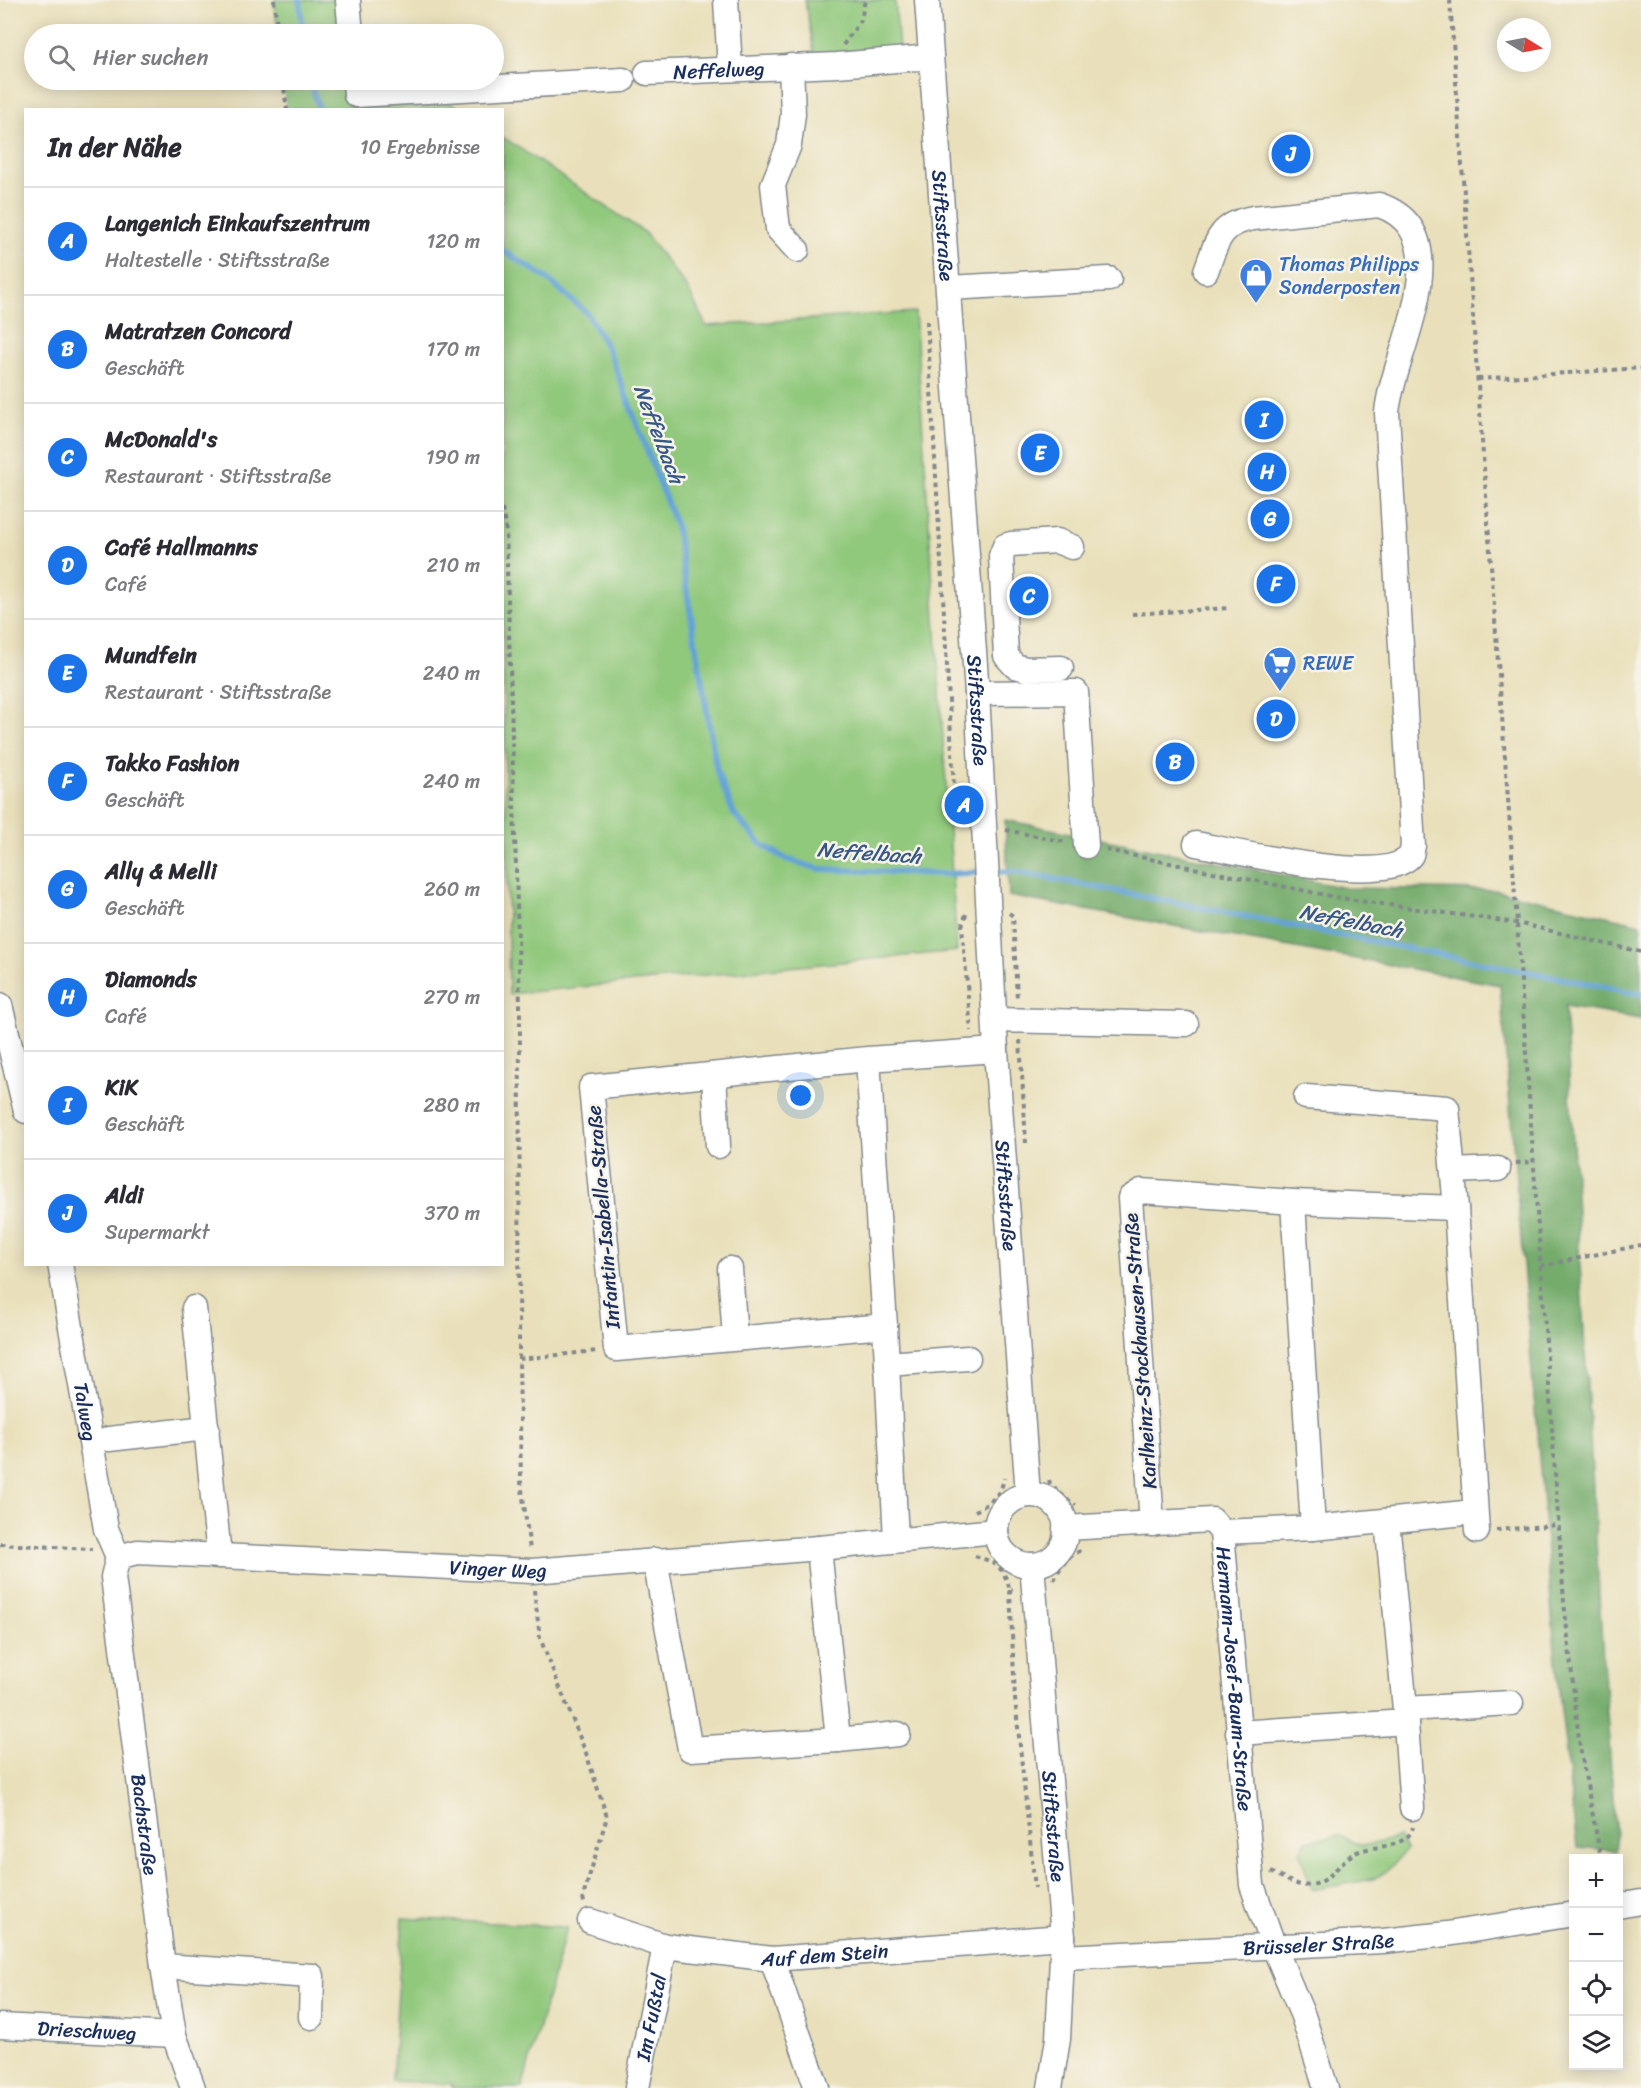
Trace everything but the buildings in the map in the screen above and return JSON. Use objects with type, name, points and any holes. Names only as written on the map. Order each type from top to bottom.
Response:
[{"type":"street","points":[[348,0],[350,24]]},
{"type":"street","points":[[726,0],[730,69]]},
{"type":"street","name":"Stiftsstraße","points":[[927,0],[977,693],[977,830],[988,895],[996,1050],[1029,1495]]},
{"type":"street","name":"Neffelweg","points":[[647,73],[837,65],[931,57]]},
{"type":"street","name":"Neffelweg","points":[[791,66],[792,114],[789,145],[773,185],[778,230],[797,250]]},
{"type":"street","points":[[504,87],[623,80]]},
{"type":"street","points":[[356,90],[356,95],[445,90]]},
{"type":"street","points":[[1196,844],[1344,870],[1384,867],[1399,863],[1410,855],[1413,846],[1387,413],[1392,385],[1417,303],[1420,256],[1416,237],[1408,224],[1394,210],[1379,205],[1240,220],[1225,228],[1206,270]]},
{"type":"street","points":[[949,288],[1109,279]]},
{"type":"street","points":[[1060,668],[1026,669],[1015,666],[1006,656],[1001,556],[1005,546],[1011,544],[1057,541],[1072,547]]},
{"type":"street","points":[[977,693],[1076,692],[1086,846]]},
{"type":"street","points":[[0,1005],[24,1103]]},
{"type":"street","points":[[994,1020],[1186,1024]]},
{"type":"street","name":"Infantin-Isabella-Straße","points":[[885,1326],[616,1349],[591,1087],[868,1059],[996,1050]]},
{"type":"street","points":[[868,1059],[896,1539]]},
{"type":"street","points":[[714,1075],[718,1146]]},
{"type":"street","points":[[1222,1532],[1313,1528],[1387,1521],[1476,1521],[1456,1208],[1447,1108],[1306,1097]]},
{"type":"street","points":[[1453,1171],[1498,1169]]},
{"type":"street","name":"Karlheinz-Stockhausen-Straße","points":[[1152,1524],[1130,1198],[1141,1191],[1293,1202],[1456,1208]]},
{"type":"street","points":[[1293,1202],[1313,1528]]},
{"type":"street","name":"Talweg","points":[[60,1266],[106,1529],[118,1557]]},
{"type":"street","points":[[730,1269],[735,1338]]},
{"type":"street","points":[[194,1308],[219,1556]]},
{"type":"street","points":[[887,1364],[968,1358]]},
{"type":"street","points":[[109,1439],[207,1428]]},
{"type":"street","points":[[1029,1495],[1046,1498],[1054,1503],[1064,1518],[1065,1538],[1053,1557],[1043,1563],[1025,1581],[1021,1563],[1003,1551],[996,1531],[1002,1510],[1018,1497],[1029,1495]]},
{"type":"street","name":"Hermann-Josef-Baum-Straße","points":[[1065,1528],[1212,1520],[1222,1532],[1252,1885],[1274,1947],[1303,2016],[1326,2088]]},
{"type":"street","points":[[1387,1521],[1412,1808]]},
{"type":"street","name":"Vinger Weg","points":[[118,1557],[136,1552],[532,1571],[996,1531]]},
{"type":"street","points":[[819,1548],[838,1740]]},
{"type":"street","name":"Bachstraße","points":[[118,1557],[113,1577],[163,1966],[174,2035],[193,2088]]},
{"type":"street","points":[[655,1560],[690,1749],[898,1734]]},
{"type":"street","name":"Stiftsstraße","points":[[1025,1581],[1063,1947],[1058,2038],[1050,2088]]},
{"type":"street","points":[[1238,1733],[1511,1703]]},
{"type":"street","points":[[1623,1905],[1641,1902]]},
{"type":"street","name":"Brüsseler Straße","points":[[1063,1947],[1274,1947],[1447,1934],[1569,1915]]},
{"type":"street","name":"Auf dem Stein","points":[[590,1921],[665,1946],[772,1959],[1063,1947]]},
{"type":"street","name":"Im Fußtal","points":[[636,2088],[665,1946]]},
{"type":"street","points":[[772,1959],[817,2088]]},
{"type":"street","points":[[163,1966],[312,1976],[311,2017]]},
{"type":"street","name":"Drieschweg","points":[[0,2026],[174,2035]]},
{"type":"path","points":[[274,0],[277,24]]},
{"type":"path","points":[[837,65],[838,52],[861,20],[865,0]]},
{"type":"path","points":[[1450,0],[1564,1602],[1580,1748],[1599,1854]]},
{"type":"path","points":[[284,90],[287,108]]},
{"type":"path","points":[[927,320],[955,804],[977,830],[1086,846],[1340,898],[1517,923],[1641,952]]},
{"type":"path","points":[[1478,379],[1641,368]]},
{"type":"path","points":[[504,520],[520,1005],[521,1482],[540,1638],[586,1753],[607,1817],[583,1897],[584,1906],[591,1911],[590,1921]]},
{"type":"path","points":[[1132,614],[1229,608]]},
{"type":"path","points":[[1541,1266],[1641,1245]]},
{"type":"path","points":[[519,1359],[616,1349]]},
{"type":"path","points":[[1046,1465],[1050,1484],[1071,1503],[1092,1511],[1092,1526],[1094,1548],[1076,1552],[1060,1566],[1051,1587],[1025,1581],[987,1560],[970,1554],[968,1514],[988,1504],[996,1495],[1003,1486],[1006,1468],[1046,1465]]},
{"type":"path","points":[[1476,1521],[1558,1525]]},
{"type":"path","points":[[0,1544],[94,1550],[118,1557]]},
{"type":"path","points":[[1025,1581],[1015,1699],[1036,1895]]},
{"type":"path","points":[[1249,1861],[1294,1882],[1310,1886],[1327,1878],[1345,1858],[1359,1851],[1401,1842],[1411,1833],[1412,1808]]},
{"type":"green space","points":[[274,0],[334,0],[337,24],[277,24]]},
{"type":"green space","points":[[805,0],[895,0],[899,49],[814,53]]},
{"type":"green space","points":[[284,90],[347,90],[351,102],[442,97],[459,108],[287,108]]},
{"type":"green space","points":[[504,138],[644,232],[688,289],[706,326],[915,312],[957,951],[509,994],[504,708]]},
{"type":"green space","points":[[1005,820],[1346,888],[1495,890],[1641,924],[1641,1019],[1565,1006],[1603,1660],[1617,1851],[1577,1847],[1557,1675],[1500,985],[1009,896]]},
{"type":"green space","points":[[1338,1835],[1363,1846],[1399,1837],[1406,1850],[1388,1870],[1374,1879],[1312,1890],[1300,1853],[1306,1841]]},
{"type":"green space","points":[[403,1918],[567,1927],[522,2088],[452,2088],[452,2084],[392,2081]]},
{"type":"waterway","name":"Neffelbach","points":[[300,0],[302,24]]},
{"type":"waterway","name":"Neffelbach","points":[[313,90],[319,108]]},
{"type":"waterway","name":"Neffelbach","points":[[504,251],[545,277],[587,313],[609,351],[676,526],[717,772],[734,814],[761,844],[786,859],[819,869],[944,874],[982,872]]},
{"type":"waterway","name":"Neffelbach","points":[[992,872],[1013,871],[1641,994]]},
{"type":"place","name":"Aldi","points":[[1291,154]]},
{"type":"place","name":"Thomas Philipps Sonderposten","points":[[1256,304]]},
{"type":"place","name":"KiK","points":[[1264,420]]},
{"type":"place","name":"Mundfein","points":[[1040,453]]},
{"type":"place","name":"Diamonds","points":[[1267,472]]},
{"type":"place","name":"Ally & Melli","points":[[1270,519]]},
{"type":"place","name":"Takko Fashion","points":[[1276,584]]},
{"type":"place","name":"McDonald's","points":[[1029,596]]},
{"type":"place","name":"REWE","points":[[1280,692]]},
{"type":"place","name":"Café Hallmanns","points":[[1276,719]]},
{"type":"place","name":"Matratzen Concord","points":[[1175,762]]},
{"type":"place","name":"Langenich Einkaufszentrum","points":[[964,805]]}]
